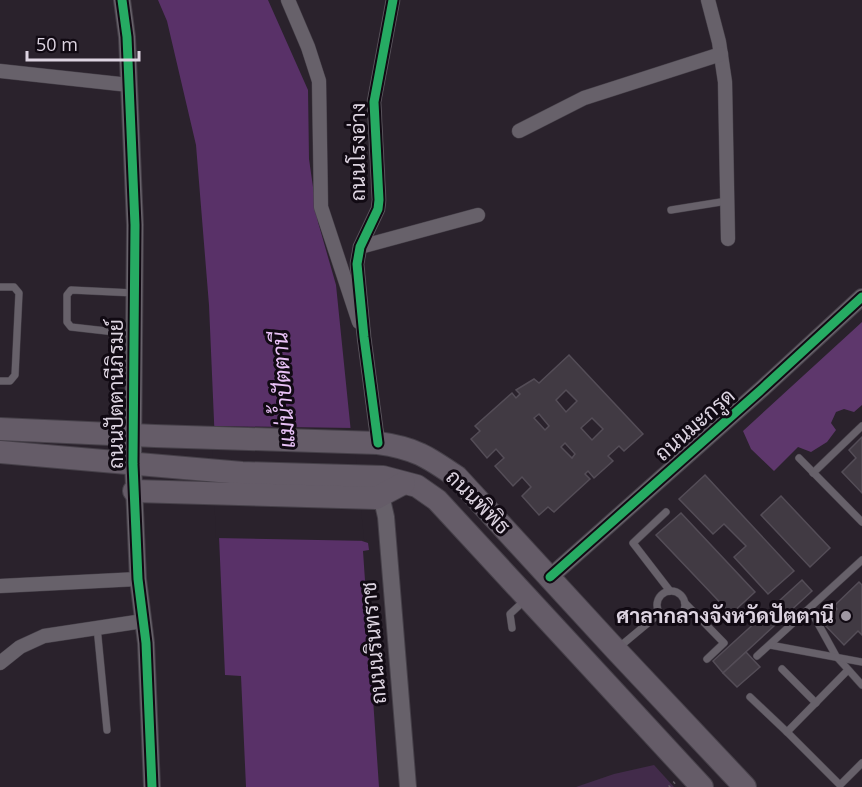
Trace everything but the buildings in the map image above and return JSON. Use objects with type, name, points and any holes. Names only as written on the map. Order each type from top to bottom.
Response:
[{"type":"main road","name":"ถนนพิพิธ","points":[[0,429],[372,443],[405,447],[429,458],[458,477],[745,787]]},
{"type":"main road","name":"ถนนพิพิธ","points":[[0,452],[242,473],[376,490]]},
{"type":"main road","name":"ถนนพิพิธ","points":[[376,490],[383,477],[417,486],[437,500],[702,787]]},
{"type":"main road","name":"ถนนพิพิธ","points":[[134,491],[176,493],[376,490]]},
{"type":"main road","points":[[526,598],[550,577]]},
{"type":"main road","points":[[594,671],[616,650]]},
{"type":"main road","points":[[664,746],[686,725]]},
{"type":"street","name":"ถนนปัตตานีภิรมย์","points":[[122,0],[127,38],[135,225],[134,334],[145,436],[133,464],[134,491],[138,579],[144,621],[152,787]]},
{"type":"street","points":[[288,0],[320,81],[321,207],[364,338]]},
{"type":"street","name":"ถนนโรงอ่าง","points":[[372,443],[357,264],[360,247],[378,209],[374,102],[393,0]]},
{"type":"street","points":[[708,0],[725,82],[728,239]]},
{"type":"street","points":[[519,131],[584,98],[721,54]]},
{"type":"street","points":[[0,71],[129,85]]},
{"type":"street","points":[[360,247],[478,215]]},
{"type":"street","name":"ถนนมะกรูด","points":[[550,577],[862,297]]},
{"type":"street","name":"ถนนนรินทราช","points":[[376,490],[386,517],[408,787]]},
{"type":"street","points":[[0,586],[138,579]]},
{"type":"street","points":[[0,663],[20,647],[44,636],[144,621]]},
{"type":"lane","points":[[671,210],[728,201]]},
{"type":"lane","points":[[0,287],[15,287],[20,293],[15,375],[10,381],[0,381]]},
{"type":"lane","points":[[134,292],[71,290],[67,295],[66,322],[71,327],[134,334]]},
{"type":"lane","points":[[813,473],[862,426]]},
{"type":"lane","points":[[798,458],[862,522]]},
{"type":"lane","points":[[666,512],[633,543],[670,591]]},
{"type":"lane","points":[[757,656],[862,560]]},
{"type":"lane","points":[[685,603],[680,616],[673,619],[660,614],[657,607],[658,600],[670,591],[677,592],[682,597],[685,603],[724,643],[707,659]]},
{"type":"lane","points":[[512,628],[510,614],[526,598]]},
{"type":"lane","points":[[810,609],[836,656],[862,685]]},
{"type":"lane","points":[[616,650],[660,614]]},
{"type":"lane","points":[[97,627],[107,730]]},
{"type":"lane","points":[[770,645],[862,662]]},
{"type":"lane","points":[[782,669],[816,703]]},
{"type":"lane","points":[[787,732],[848,670]]},
{"type":"lane","points":[[750,697],[841,786],[862,763]]},
{"type":"shaded area","points":[[862,322],[862,405],[854,412],[844,409],[836,412],[831,423],[836,430],[827,442],[811,452],[798,447],[774,471],[751,449],[743,431]]},
{"type":"shaded area","points":[[654,765],[674,787],[576,787],[614,774]]},
{"type":"water","name":"แม่น้ำปัตตานี","points":[[158,0],[268,0],[308,90],[309,159],[318,222],[336,285],[362,541],[368,543],[369,550],[363,551],[379,787],[246,787],[241,676],[225,675],[209,305],[196,145],[167,21]]},
{"type":"pier","points":[[211,426],[353,428],[364,539],[370,541],[216,538]]},
{"type":"cycle path","points":[[122,0],[127,37],[135,225],[133,464],[138,579],[146,643],[152,787]]},
{"type":"cycle path","points":[[378,443],[357,264],[360,247],[378,209],[374,102],[393,0]]},
{"type":"cycle path","points":[[550,577],[862,297]]},
{"type":"place","name":"ศาลากลางจังหวัดปัตตานี","points":[[846,616]]}]
